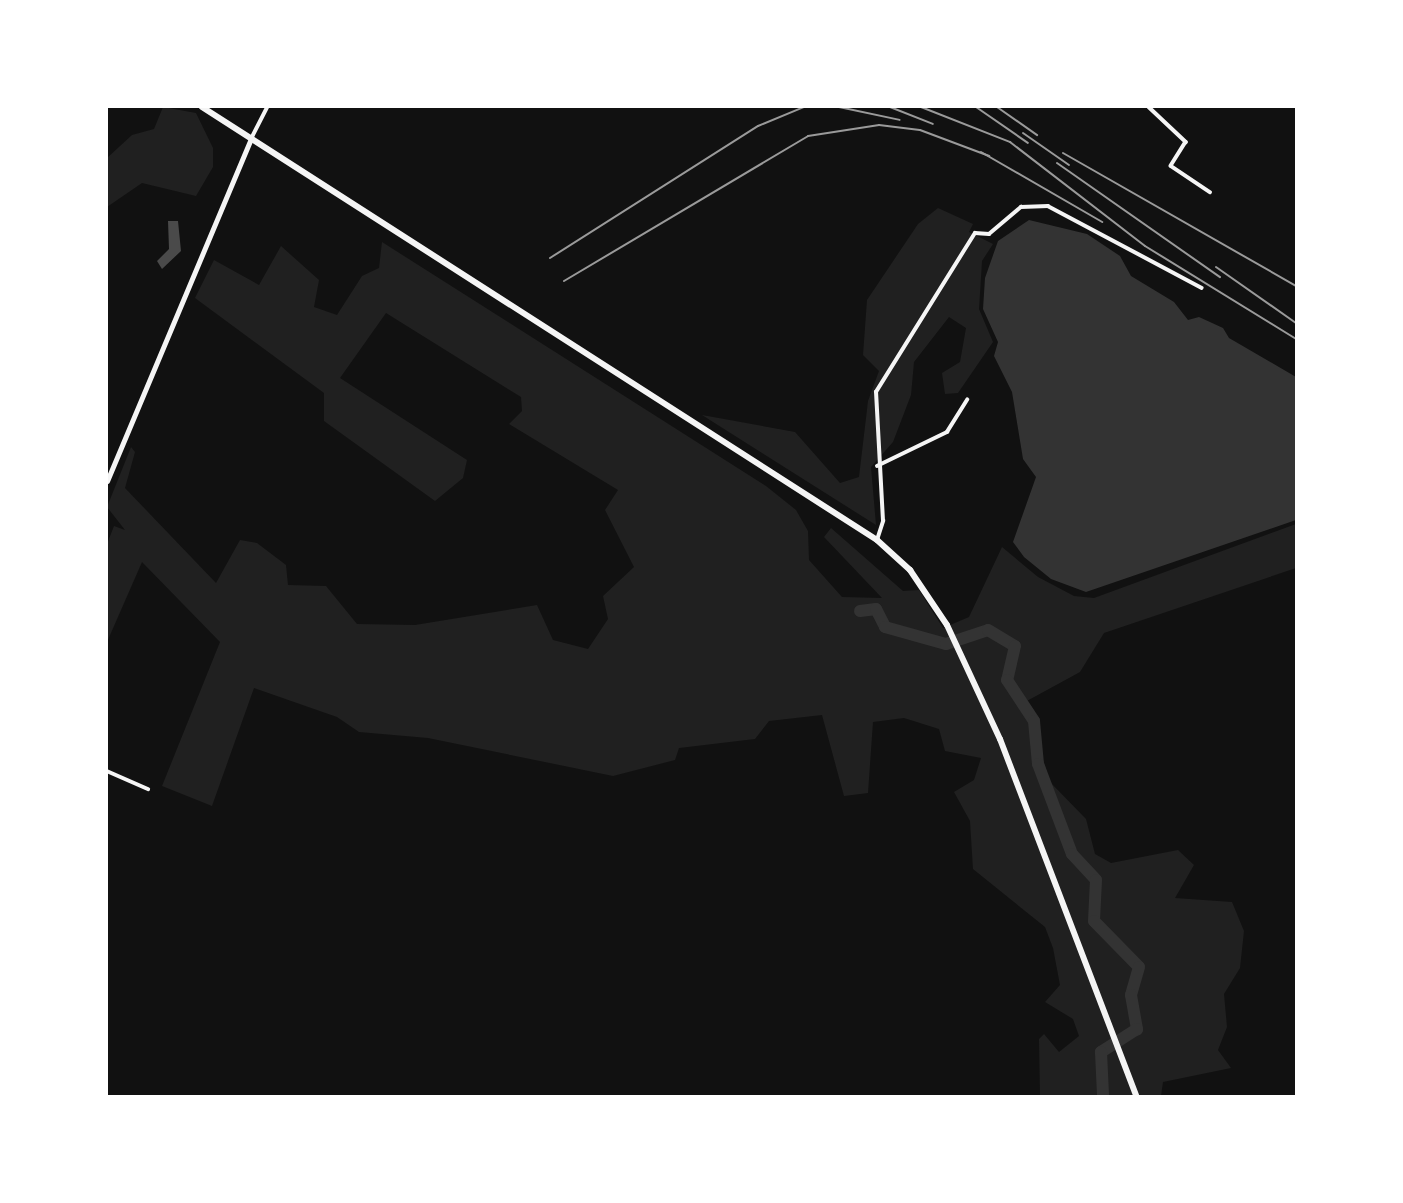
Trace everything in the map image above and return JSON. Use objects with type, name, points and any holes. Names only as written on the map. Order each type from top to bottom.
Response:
[{"type":"main road","points":[[202,107],[877,540],[910,570],[953,638],[1000,739],[1136,1096]]},
{"type":"main road","points":[[107,481],[251,139]]},
{"type":"street","points":[[251,139],[267,107]]},
{"type":"street","points":[[1149,107],[1186,142],[1171,166],[1210,192]]},
{"type":"street","points":[[877,540],[883,522],[877,466],[876,392],[975,233],[989,234],[1021,207],[1048,206],[1202,288]]},
{"type":"street","points":[[877,466],[947,432],[967,400]]},
{"type":"street","points":[[107,771],[148,789]]},
{"type":"shaded area","points":[[163,107],[196,113],[213,148],[213,167],[196,196],[142,183],[107,207],[107,158],[132,135],[154,129]]},
{"type":"shaded area","points":[[938,208],[973,224],[969,232],[993,244],[982,261],[979,309],[993,342],[958,393],[945,394],[942,373],[960,362],[966,328],[949,317],[914,362],[911,395],[893,442],[871,467],[876,525],[702,415],[795,432],[840,483],[859,477],[868,401],[879,371],[863,355],[867,300],[918,224]]},
{"type":"shaded area","points":[[1029,220],[1087,234],[1120,256],[1131,276],[1174,302],[1188,320],[1199,317],[1223,328],[1229,338],[1296,377],[1296,520],[1086,592],[1051,579],[1024,557],[1013,542],[1036,477],[1023,459],[1012,392],[994,356],[998,342],[983,309],[985,278],[998,241]]},
{"type":"shaded area","points":[[382,242],[766,486],[796,510],[808,531],[809,560],[842,597],[882,598],[824,537],[831,528],[903,591],[919,590],[943,628],[969,617],[1002,547],[1038,577],[1074,596],[1094,598],[1296,524],[1296,568],[1104,633],[1080,672],[1025,702],[1050,782],[1086,819],[1095,854],[1111,863],[1178,850],[1194,865],[1175,898],[1232,902],[1244,931],[1240,968],[1224,994],[1227,1027],[1218,1050],[1231,1068],[1163,1082],[1161,1096],[1040,1096],[1039,1039],[1044,1034],[1059,1052],[1079,1036],[1073,1019],[1045,1002],[1060,985],[1053,948],[1045,927],[973,869],[970,821],[954,792],[974,780],[981,758],[945,751],[939,729],[904,718],[873,722],[868,793],[844,796],[822,715],[769,721],[755,739],[679,748],[675,760],[613,776],[428,738],[359,732],[337,717],[254,688],[212,806],[162,786],[220,642],[142,562],[107,642],[107,544],[114,526],[125,530],[107,507],[131,447],[135,452],[125,488],[216,583],[240,540],[257,543],[286,565],[288,585],[326,586],[357,624],[415,625],[537,605],[553,640],[588,649],[608,619],[603,596],[634,567],[605,510],[618,490],[509,424],[522,411],[521,397],[386,313],[340,378],[467,460],[463,478],[435,501],[324,421],[324,393],[195,298],[214,260],[259,285],[281,246],[319,280],[314,307],[337,315],[362,276],[379,268]]},
{"type":"building","points":[[168,221],[178,221],[181,251],[162,269],[157,261],[169,249]]},
{"type":"waterway","points":[[860,611],[876,609],[885,627],[946,644],[988,630],[1015,646],[1007,680],[1034,721],[1038,764],[1072,854],[1096,880],[1094,921],[1139,967],[1131,995],[1137,1029],[1101,1052],[1103,1095]]},
{"type":"railway","points":[[550,258],[758,126],[804,107]]},
{"type":"railway","points":[[839,107],[900,120]]},
{"type":"railway","points":[[890,107],[933,124]]},
{"type":"railway","points":[[921,107],[1010,142],[1145,246],[1296,339]]},
{"type":"railway","points":[[976,107],[1028,143]]},
{"type":"railway","points":[[997,107],[1037,135]]},
{"type":"railway","points":[[564,281],[808,136],[879,125],[920,130],[989,156]]},
{"type":"railway","points":[[1023,133],[1069,165]]},
{"type":"railway","points":[[981,152],[1102,222]]},
{"type":"railway","points":[[1063,153],[1296,286]]},
{"type":"railway","points":[[1057,163],[1220,277]]},
{"type":"railway","points":[[1216,267],[1296,323]]}]
